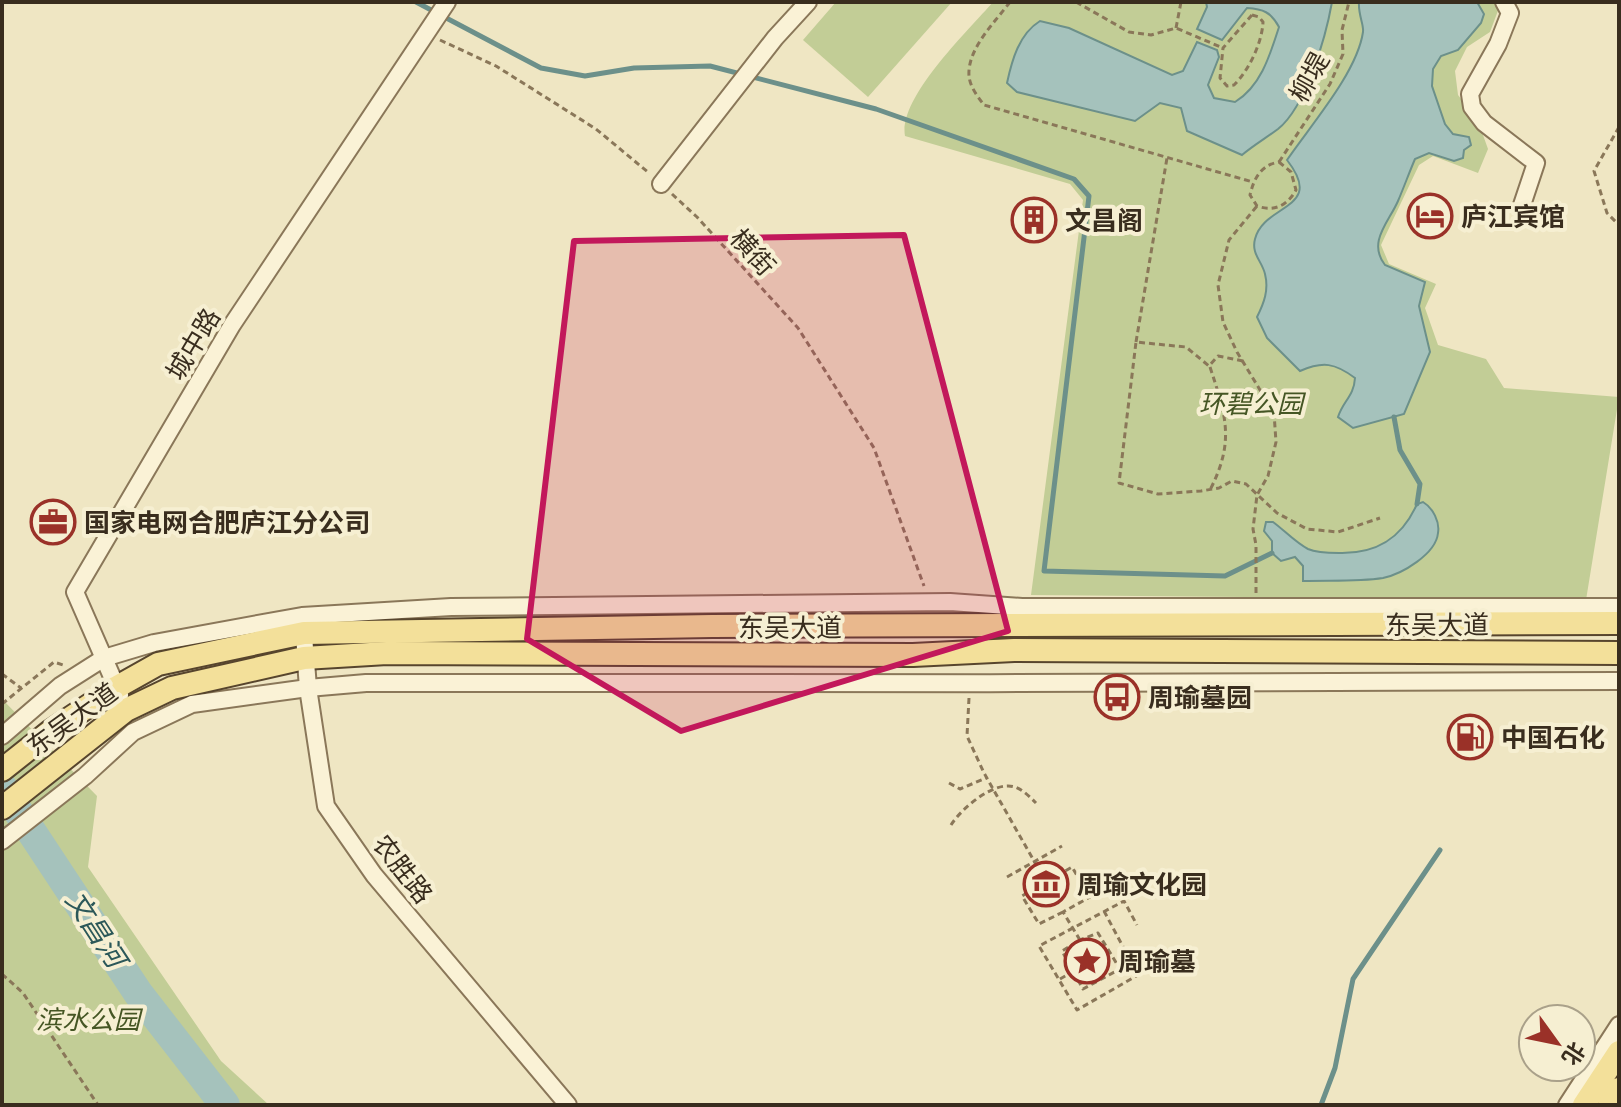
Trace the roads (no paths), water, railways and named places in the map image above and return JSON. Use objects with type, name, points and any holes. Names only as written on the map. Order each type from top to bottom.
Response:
[{"type":"main road","name":"东吴大道","points":[[2,770],[51,731],[158,664],[303,625],[1619,623]]},
{"type":"main road","name":"东吴大道","points":[[2,808],[69,754],[130,721],[172,688],[304,658],[387,653],[913,655],[1014,650],[1619,653]]},
{"type":"main road","points":[[1584,1105],[1619,1052]]},
{"type":"main road","points":[[1609,1105],[1619,1089]]},
{"type":"street","points":[[661,184],[775,38],[808,2]]},
{"type":"street","points":[[1504,2],[1510,13],[1498,44],[1470,94],[1472,107],[1484,123],[1536,163],[1522,205]]},
{"type":"street","name":"城中路","points":[[130,721],[75,592],[232,325],[446,3]]},
{"type":"street","points":[[2,736],[60,686],[104,658],[154,643],[451,607],[929,603],[1022,607],[1619,607]]},
{"type":"street","name":"农胜路","points":[[303,625],[304,658],[326,806],[374,875],[568,1105]]},
{"type":"street","points":[[2,841],[85,776],[130,721],[192,704],[308,688],[366,683],[861,685],[970,682],[1619,681]]},
{"type":"street","points":[[1567,1105],[1619,1025]]},
{"type":"water","points":[[1206,2],[1332,2],[1320,51],[1297,105],[1278,129],[1242,155],[1187,131],[1181,108],[1160,103],[1135,121],[1017,92],[1007,83],[1022,40],[1040,21],[1069,28],[1172,75],[1183,71],[1197,42],[1217,50],[1219,57],[1208,85],[1214,98],[1235,102],[1258,79],[1279,27],[1266,12],[1247,8],[1222,40],[1197,29],[1207,7]]},
{"type":"water","points":[[1359,2],[1477,2],[1484,14],[1481,23],[1458,50],[1441,56],[1433,69],[1432,86],[1445,124],[1453,134],[1469,137],[1471,145],[1464,150],[1463,158],[1454,161],[1429,153],[1415,159],[1379,240],[1380,257],[1385,265],[1425,282],[1419,306],[1430,352],[1404,414],[1353,428],[1338,417],[1353,389],[1355,378],[1329,365],[1300,371],[1267,338],[1257,317],[1266,286],[1254,244],[1261,227],[1289,205],[1300,188],[1287,160],[1352,65],[1363,32]]},
{"type":"water","points":[[1423,502],[1437,520],[1436,541],[1417,562],[1383,578],[1303,581],[1303,566],[1295,557],[1281,561],[1272,553],[1272,541],[1264,531],[1266,522],[1273,522],[1312,550],[1335,553],[1365,551],[1396,535],[1417,504]]},
{"type":"waterway","points":[[416,2],[541,68],[585,76],[634,68],[710,66],[876,109],[1074,179],[1089,196],[1044,571],[1225,576],[1272,553]]},
{"type":"waterway","points":[[1394,417],[1400,450],[1420,484],[1417,504]]},
{"type":"waterway","name":"文昌河","points":[[2,787],[138,993],[225,1105]]},
{"type":"waterway","points":[[1321,1105],[1335,1068],[1353,979],[1440,850]]},
{"type":"place","name":"庐江宾馆","points":[[1430,216]]},
{"type":"place","name":"文昌阁","points":[[1034,220]]},
{"type":"place","name":"国家电网合肥庐江分公司","points":[[53,522]]},
{"type":"place","name":"周瑜墓园","points":[[1117,697]]},
{"type":"place","name":"中国石化","points":[[1470,737]]},
{"type":"place","name":"周瑜文化园","points":[[1046,884]]},
{"type":"place","name":"周瑜墓","points":[[1087,961]]},
{"type":"park label","name":"环碧公园","points":[[1251,403]]},
{"type":"park label","name":"滨水公园","points":[[88,1019]]}]
